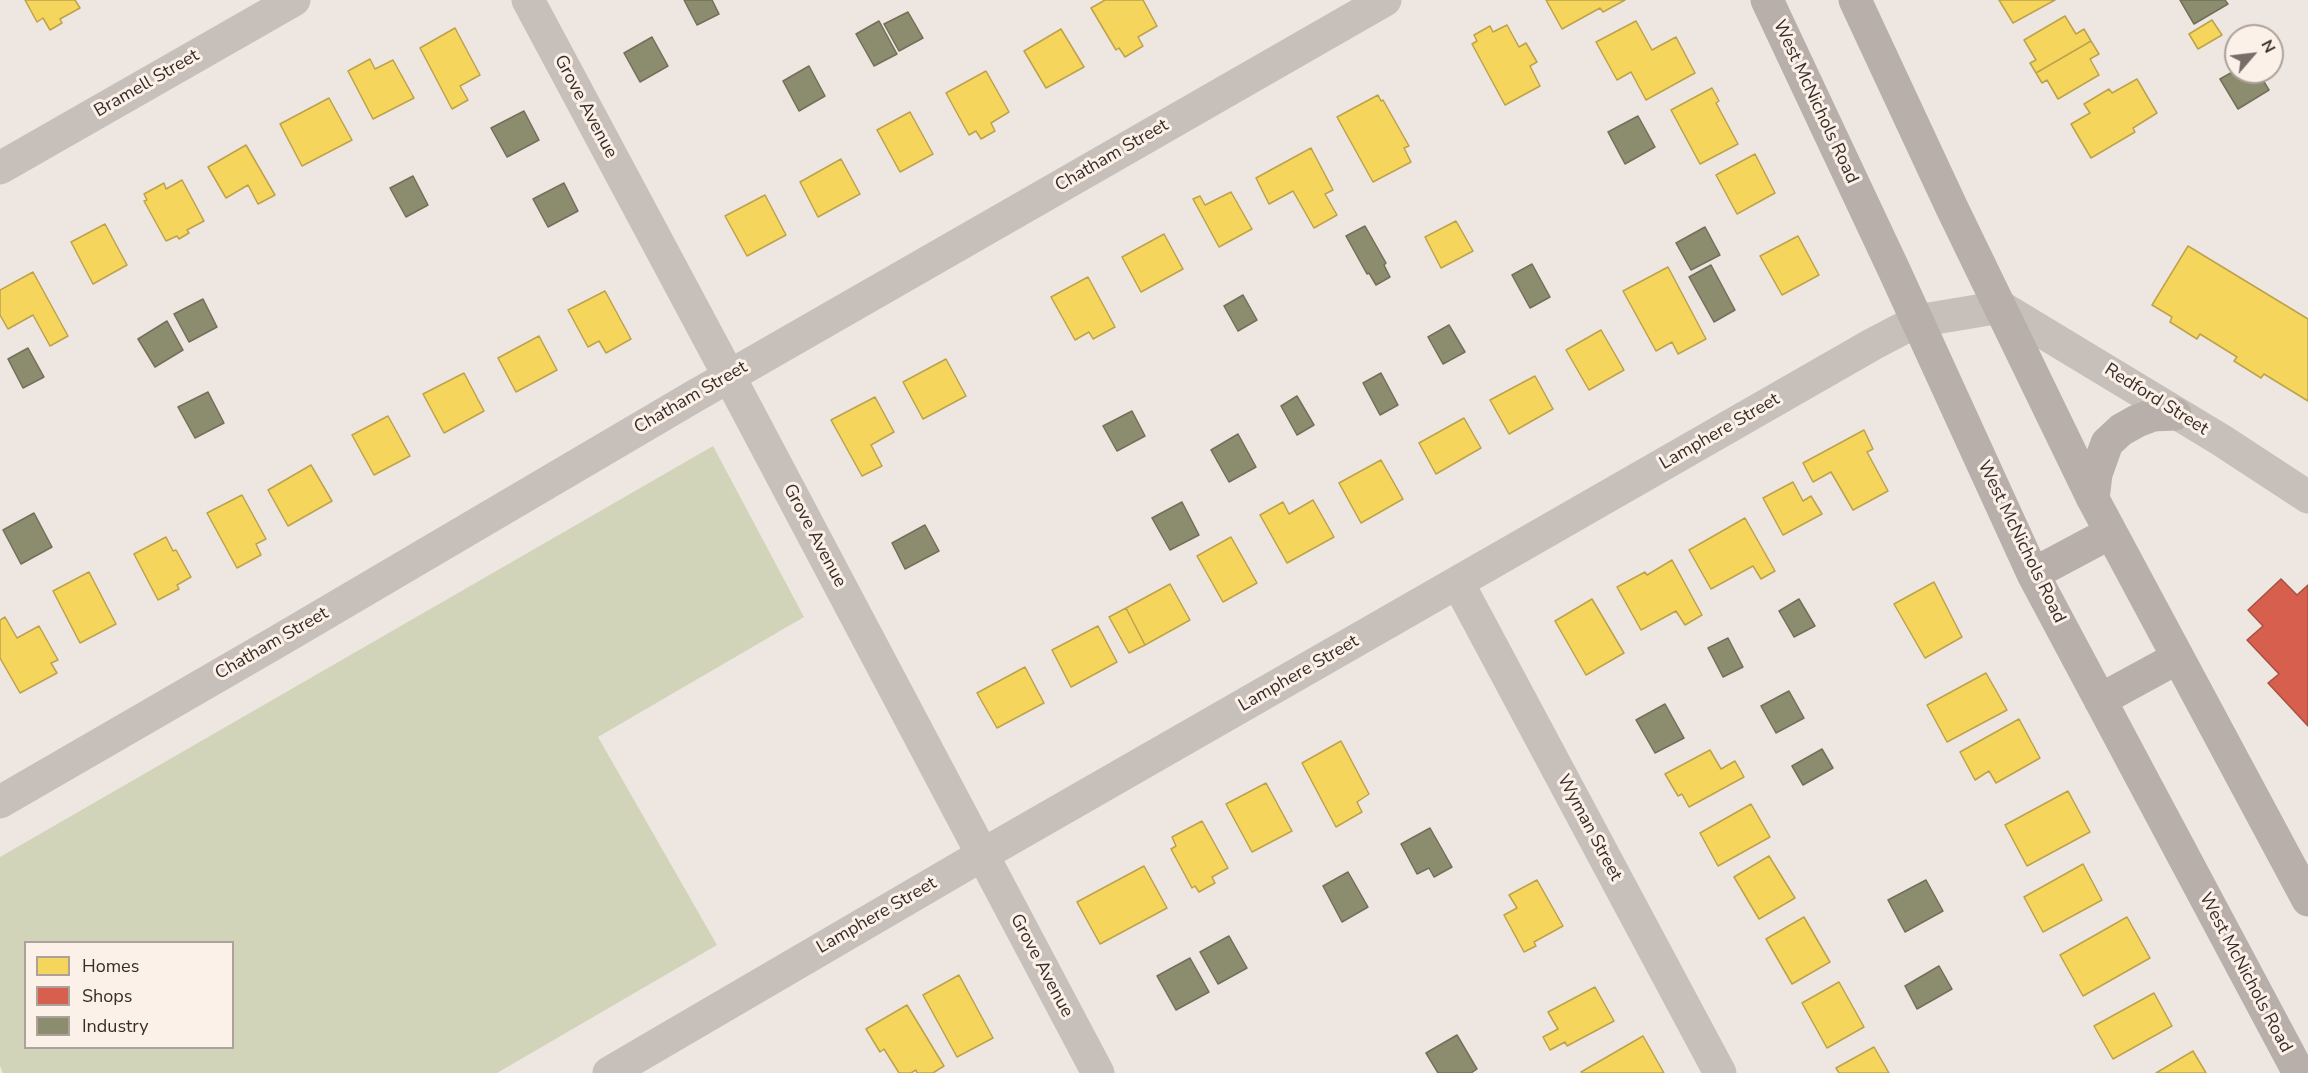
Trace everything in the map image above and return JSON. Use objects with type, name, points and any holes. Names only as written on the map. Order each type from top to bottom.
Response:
[{"type":"main road","name":"West McNichols Road","points":[[1767,0],[2033,574],[2299,1073]]},
{"type":"main road","points":[[1855,0],[2110,533],[2308,900]]},
{"type":"main road","points":[[2093,499],[2096,474],[2108,443],[2121,430],[2153,415],[2175,414]]},
{"type":"main road","points":[[2033,574],[2110,533]]},
{"type":"main road","points":[[2100,700],[2177,658]]},
{"type":"street","name":"Bramell Street","points":[[0,168],[294,0]]},
{"type":"street","name":"Grove Avenue","points":[[528,0],[1098,1073]]},
{"type":"street","name":"Chatham Street","points":[[0,802],[729,376],[1385,0]]},
{"type":"street","name":"Lamphere Street","points":[[609,1073],[982,855],[1873,344],[1917,321],[2001,307]]},
{"type":"street","name":"Redford Street","points":[[2001,307],[2221,440],[2308,497]]},
{"type":"street","name":"Wyman Street","points":[[1458,583],[1720,1073]]},
{"type":"green space","points":[[713,446],[804,617],[598,737],[717,945],[497,1073],[3,1073],[0,1066],[0,857]]},
{"type":"building: Homes","points":[[25,0],[75,0],[80,8],[60,19],[62,23],[50,30],[43,18],[37,22]]},
{"type":"building: Homes","points":[[1105,0],[1143,0],[1157,26],[1138,37],[1143,46],[1125,57],[1119,48],[1116,50],[1091,8]]},
{"type":"building: Homes","points":[[1546,0],[1625,0],[1603,12],[1600,8],[1562,29]]},
{"type":"building: Homes","points":[[1999,0],[2055,0],[2013,23]]},
{"type":"building: Homes","points":[[2065,16],[2076,34],[2084,29],[2091,41],[2036,73],[2030,63],[2036,60],[2024,40]]},
{"type":"building: Homes","points":[[2212,20],[2222,35],[2198,49],[2189,34]]},
{"type":"building: Homes","points":[[1636,21],[1652,50],[1676,37],[1695,73],[1646,100],[1631,72],[1617,80],[1596,42]]},
{"type":"building: Homes","points":[[1507,25],[1519,47],[1526,43],[1537,62],[1530,66],[1540,86],[1505,105],[1472,44],[1477,41],[1474,35],[1490,26],[1493,32]]},
{"type":"building: Homes","points":[[455,28],[480,75],[460,86],[468,100],[452,109],[420,48]]},
{"type":"building: Homes","points":[[1061,29],[1084,67],[1046,88],[1024,51]]},
{"type":"building: Homes","points":[[2091,41],[2099,54],[2090,59],[2099,75],[2058,99],[2047,80],[2042,83],[2036,73]]},
{"type":"building: Homes","points":[[370,59],[375,69],[393,60],[414,98],[373,119],[348,71]]},
{"type":"building: Homes","points":[[986,71],[1009,112],[991,123],[995,131],[981,139],[976,131],[969,135],[946,93]]},
{"type":"building: Homes","points":[[2137,79],[2157,113],[2133,128],[2135,132],[2091,158],[2071,124],[2090,113],[2084,104],[2109,89],[2112,93]]},
{"type":"building: Homes","points":[[1712,88],[1719,101],[1716,103],[1738,144],[1700,164],[1671,110]]},
{"type":"building: Homes","points":[[1378,95],[1409,146],[1404,148],[1411,162],[1373,182],[1337,117]]},
{"type":"building: Homes","points":[[329,98],[352,140],[302,166],[280,124]]},
{"type":"building: Homes","points":[[910,112],[933,154],[900,172],[877,130]]},
{"type":"building: Homes","points":[[246,145],[275,195],[258,204],[248,185],[226,198],[208,167]]},
{"type":"building: Homes","points":[[1311,148],[1333,190],[1325,194],[1337,215],[1314,228],[1293,191],[1269,204],[1256,178]]},
{"type":"building: Homes","points":[[1755,154],[1775,193],[1737,214],[1716,175]]},
{"type":"building: Homes","points":[[841,159],[860,194],[818,217],[800,182]]},
{"type":"building: Homes","points":[[182,180],[204,221],[187,230],[189,233],[179,239],[177,236],[166,241],[144,201],[147,200],[144,194],[164,183],[166,189]]},
{"type":"building: Homes","points":[[1231,192],[1252,229],[1219,247],[1193,199],[1200,196],[1205,205]]},
{"type":"building: Homes","points":[[765,195],[786,235],[747,256],[725,216]]},
{"type":"building: Homes","points":[[1456,221],[1473,251],[1441,268],[1425,237]]},
{"type":"building: Homes","points":[[105,224],[127,265],[93,284],[71,242]]},
{"type":"building: Homes","points":[[1164,234],[1183,269],[1141,292],[1122,257]]},
{"type":"building: Homes","points":[[1798,236],[1819,275],[1782,295],[1760,256]]},
{"type":"building: Homes","points":[[2188,246],[2308,319],[2308,401],[2264,374],[2261,378],[2234,361],[2237,357],[2200,334],[2197,339],[2170,322],[2172,317],[2152,305]]},
{"type":"building: Homes","points":[[1668,267],[1706,339],[1678,354],[1672,342],[1656,351],[1623,291]]},
{"type":"building: Homes","points":[[33,272],[68,336],[50,346],[33,315],[8,329],[0,315],[0,290]]},
{"type":"building: Homes","points":[[1088,277],[1115,327],[1093,339],[1089,332],[1075,340],[1051,297]]},
{"type":"building: Homes","points":[[605,291],[631,339],[606,353],[599,341],[588,347],[568,310]]},
{"type":"building: Homes","points":[[1601,330],[1624,370],[1589,390],[1566,350]]},
{"type":"building: Homes","points":[[539,336],[557,370],[516,392],[498,358]]},
{"type":"building: Homes","points":[[946,359],[966,396],[923,419],[903,382]]},
{"type":"building: Homes","points":[[464,373],[484,411],[444,433],[423,394]]},
{"type":"building: Homes","points":[[1535,376],[1553,409],[1509,434],[1490,400]]},
{"type":"building: Homes","points":[[875,397],[894,432],[871,445],[882,466],[862,476],[831,420]]},
{"type":"building: Homes","points":[[388,416],[410,456],[374,475],[352,435]]},
{"type":"building: Homes","points":[[1464,418],[1481,448],[1436,474],[1419,443]]},
{"type":"building: Homes","points":[[1864,430],[1873,449],[1867,452],[1888,491],[1853,510],[1831,472],[1813,482],[1803,463]]},
{"type":"building: Homes","points":[[1381,460],[1403,499],[1361,523],[1339,483]]},
{"type":"building: Homes","points":[[311,465],[332,501],[288,526],[268,490]]},
{"type":"building: Homes","points":[[1793,482],[1803,501],[1811,496],[1822,514],[1783,535],[1763,498]]},
{"type":"building: Homes","points":[[242,495],[266,539],[256,544],[261,555],[237,568],[207,513]]},
{"type":"building: Homes","points":[[1313,500],[1334,537],[1287,563],[1260,515],[1283,502],[1289,514]]},
{"type":"building: Homes","points":[[1745,518],[1775,571],[1761,579],[1753,566],[1711,589],[1689,550]]},
{"type":"building: Homes","points":[[166,537],[191,577],[177,585],[179,589],[158,600],[134,554]]},
{"type":"building: Homes","points":[[1231,537],[1257,583],[1223,602],[1197,556]]},
{"type":"building: Homes","points":[[1672,560],[1702,615],[1685,625],[1676,611],[1641,630],[1617,587],[1645,572],[1647,575]]},
{"type":"building: Homes","points":[[89,572],[116,624],[80,643],[53,591]]},
{"type":"building: Homes","points":[[1934,582],[1962,637],[1925,658],[1894,604]]},
{"type":"building: Homes","points":[[1170,584],[1190,620],[1145,645],[1126,608]]},
{"type":"building: Homes","points":[[1592,599],[1624,653],[1586,675],[1555,621]]},
{"type":"building: Homes","points":[[1126,608],[1145,645],[1129,653],[1109,617]]},
{"type":"building: Homes","points":[[5,617],[17,638],[39,626],[58,660],[51,663],[57,673],[20,693],[0,658],[0,620]]},
{"type":"building: Homes","points":[[1098,626],[1117,662],[1071,687],[1052,650]]},
{"type":"building: Homes","points":[[1025,667],[1044,703],[997,728],[977,693]]},
{"type":"building: Homes","points":[[1986,673],[2007,710],[1947,742],[1927,705]]},
{"type":"building: Homes","points":[[2019,719],[2040,758],[1996,783],[1989,771],[1975,780],[1960,752]]},
{"type":"building: Homes","points":[[1341,741],[1369,794],[1357,802],[1362,812],[1336,827],[1302,763]]},
{"type":"building: Homes","points":[[1710,750],[1721,769],[1735,761],[1744,777],[1689,807],[1682,794],[1678,796],[1665,774]]},
{"type":"building: Homes","points":[[1266,783],[1292,831],[1252,852],[1226,804]]},
{"type":"building: Homes","points":[[2068,791],[2090,832],[2027,866],[2005,825]]},
{"type":"building: Homes","points":[[1751,804],[1770,837],[1718,866],[1700,833]]},
{"type":"building: Homes","points":[[1202,821],[1228,868],[1212,877],[1215,883],[1199,892],[1195,886],[1192,888],[1171,849],[1176,846],[1172,837]]},
{"type":"building: Homes","points":[[1769,856],[1795,898],[1759,919],[1734,877]]},
{"type":"building: Homes","points":[[2083,864],[2102,900],[2043,932],[2024,897]]},
{"type":"building: Homes","points":[[1144,866],[1167,908],[1100,944],[1077,902]]},
{"type":"building: Homes","points":[[1537,880],[1563,926],[1534,942],[1536,946],[1524,952],[1504,915],[1517,908],[1509,895]]},
{"type":"building: Homes","points":[[1804,917],[1830,962],[1792,984],[1766,939]]},
{"type":"building: Homes","points":[[2127,917],[2150,958],[2083,996],[2060,955]]},
{"type":"building: Homes","points":[[959,975],[993,1038],[957,1057],[923,995]]},
{"type":"building: Homes","points":[[1839,982],[1864,1027],[1827,1048],[1802,1003]]},
{"type":"building: Homes","points":[[1595,987],[1614,1021],[1567,1046],[1565,1042],[1550,1050],[1543,1037],[1558,1029],[1548,1012]]},
{"type":"building: Homes","points":[[2154,993],[2172,1026],[2113,1059],[2094,1026]]},
{"type":"building: Homes","points":[[907,1005],[944,1066],[933,1073],[917,1073],[916,1070],[911,1073],[899,1073],[884,1049],[880,1052],[866,1029]]},
{"type":"building: Homes","points":[[1643,1036],[1664,1073],[1581,1072]]},
{"type":"building: Homes","points":[[1874,1047],[1889,1073],[1839,1073],[1836,1068]]},
{"type":"building: Homes","points":[[2193,1051],[2206,1073],[2156,1073]]},
{"type":"building: Shops","points":[[2281,579],[2297,595],[2308,585],[2308,726],[2268,683],[2279,674],[2247,640],[2263,626],[2248,610]]},
{"type":"building: Industry","points":[[684,0],[712,0],[719,14],[697,25]]},
{"type":"building: Industry","points":[[2180,0],[2225,0],[2228,4],[2194,24]]},
{"type":"building: Industry","points":[[908,12],[923,38],[899,51],[884,24]]},
{"type":"building: Industry","points":[[879,21],[897,54],[874,66],[856,34]]},
{"type":"building: Industry","points":[[652,37],[668,66],[640,82],[624,53]]},
{"type":"building: Industry","points":[[809,66],[825,96],[799,111],[783,81]]},
{"type":"building: Industry","points":[[2224,77],[2224,84],[2265,84],[2269,90],[2238,109],[2220,79]]},
{"type":"building: Industry","points":[[524,111],[539,140],[507,157],[491,128]]},
{"type":"building: Industry","points":[[1638,116],[1655,147],[1625,164],[1608,132]]},
{"type":"building: Industry","points":[[413,176],[428,205],[406,217],[390,188]]},
{"type":"building: Industry","points":[[564,183],[578,211],[548,227],[533,199]]},
{"type":"building: Industry","points":[[1365,226],[1386,263],[1384,265],[1390,277],[1376,285],[1369,273],[1367,274],[1346,236]]},
{"type":"building: Industry","points":[[1705,227],[1720,255],[1691,270],[1676,243]]},
{"type":"building: Industry","points":[[1532,264],[1550,297],[1530,308],[1512,275]]},
{"type":"building: Industry","points":[[1711,265],[1735,310],[1714,322],[1689,277]]},
{"type":"building: Industry","points":[[1243,295],[1257,320],[1238,331],[1224,306]]},
{"type":"building: Industry","points":[[203,299],[217,327],[189,342],[174,314]]},
{"type":"building: Industry","points":[[167,321],[183,350],[155,367],[138,339]]},
{"type":"building: Industry","points":[[1449,325],[1465,352],[1443,364],[1428,337]]},
{"type":"building: Industry","points":[[28,348],[44,377],[23,388],[8,359]]},
{"type":"building: Industry","points":[[1381,373],[1398,405],[1380,415],[1363,383]]},
{"type":"building: Industry","points":[[208,392],[224,423],[195,438],[178,407]]},
{"type":"building: Industry","points":[[1297,396],[1314,425],[1297,435],[1281,406]]},
{"type":"building: Industry","points":[[1132,411],[1145,436],[1117,451],[1103,426]]},
{"type":"building: Industry","points":[[1238,434],[1256,467],[1229,482],[1211,450]]},
{"type":"building: Industry","points":[[1182,502],[1199,535],[1170,550],[1152,518]]},
{"type":"building: Industry","points":[[34,513],[52,547],[21,564],[3,530]]},
{"type":"building: Industry","points":[[925,525],[939,551],[905,569],[892,543]]},
{"type":"building: Industry","points":[[1799,599],[1815,626],[1794,637],[1779,611]]},
{"type":"building: Industry","points":[[1728,638],[1743,667],[1723,677],[1708,648]]},
{"type":"building: Industry","points":[[1789,691],[1804,718],[1776,733],[1761,706]]},
{"type":"building: Industry","points":[[1665,704],[1684,738],[1655,753],[1636,720]]},
{"type":"building: Industry","points":[[1822,749],[1833,768],[1803,785],[1792,766]]},
{"type":"building: Industry","points":[[1430,828],[1452,867],[1434,877],[1429,868],[1417,874],[1401,844]]},
{"type":"building: Industry","points":[[1348,872],[1368,907],[1342,922],[1323,886]]},
{"type":"building: Industry","points":[[1926,880],[1943,911],[1905,932],[1888,900]]},
{"type":"building: Industry","points":[[1229,936],[1247,968],[1218,984],[1200,952]]},
{"type":"building: Industry","points":[[1190,958],[1209,992],[1176,1010],[1157,976]]},
{"type":"building: Industry","points":[[1939,966],[1952,989],[1917,1009],[1905,986]]},
{"type":"building: Industry","points":[[1457,1035],[1477,1069],[1471,1073],[1438,1073],[1426,1053]]}]
